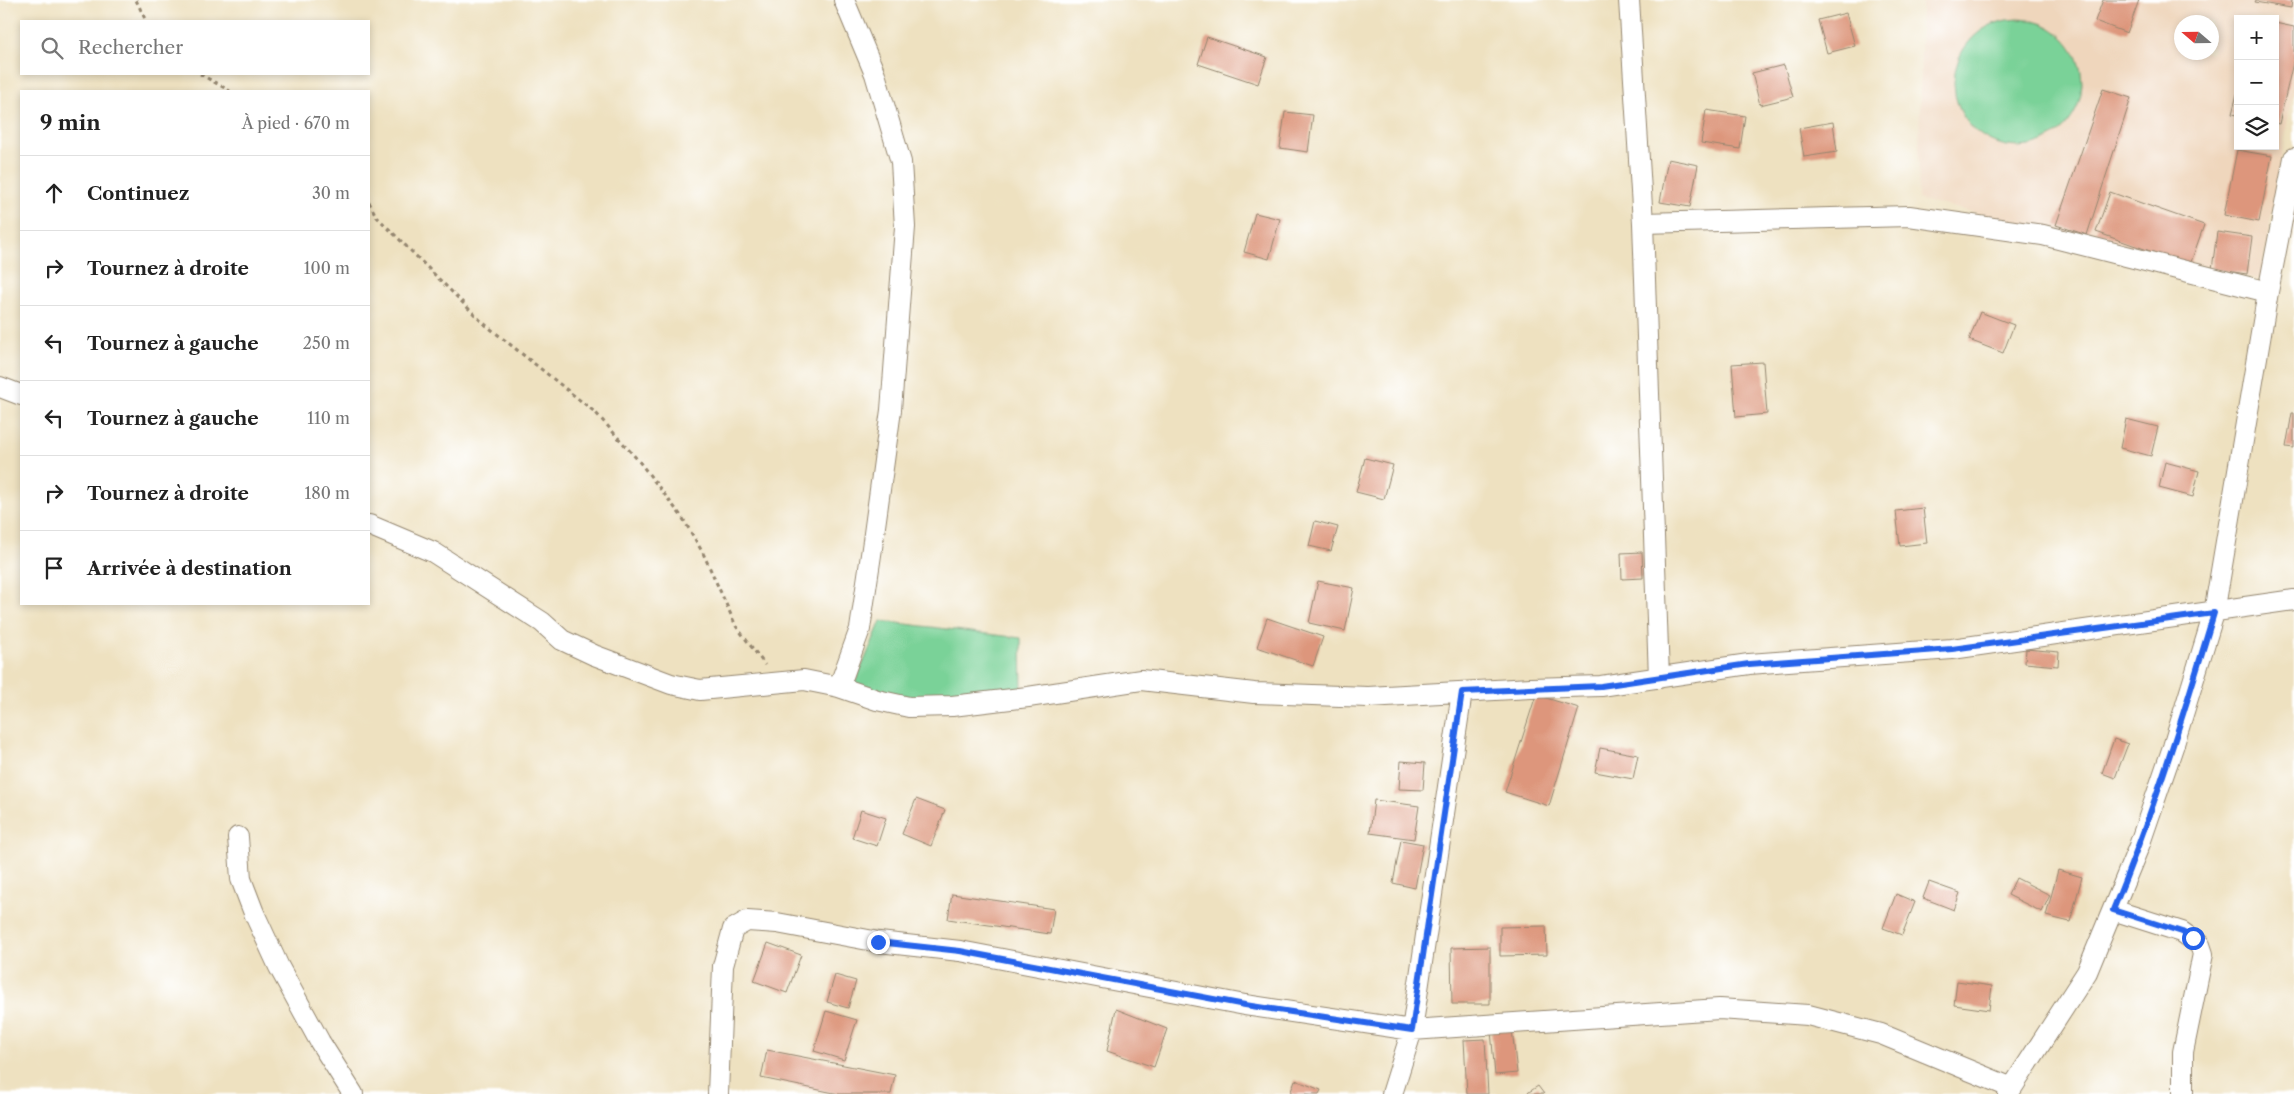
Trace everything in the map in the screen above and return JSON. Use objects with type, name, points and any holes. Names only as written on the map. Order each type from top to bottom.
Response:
[{"type":"street","points":[[839,687],[860,629],[891,410],[905,226],[901,162],[875,74],[844,0]]},
{"type":"street","points":[[1629,0],[1643,222],[1659,678]]},
{"type":"street","points":[[718,1094],[724,966],[733,929],[747,921],[777,923],[878,942],[960,951],[1245,1005],[1412,1030],[1719,1009],[1808,1015],[1881,1034],[2010,1091],[2087,972],[2139,846],[2174,747],[2214,613],[2268,292],[2294,158]]},
{"type":"street","points":[[1643,222],[1910,216],[2043,235],[2268,292]]},
{"type":"street","points":[[0,387],[20,395]]},
{"type":"street","points":[[370,524],[433,552],[542,622],[562,640],[594,655],[671,684],[700,690],[804,680],[839,687],[877,700],[909,707],[952,706],[1009,700],[1141,680],[1254,693],[1358,697],[1601,686],[1749,664],[1952,649],[2214,613],[2294,600]]},
{"type":"street","points":[[1392,1094],[1412,1030],[1462,692]]},
{"type":"street","points":[[238,837],[241,880],[254,913],[288,984],[320,1042],[353,1094]]},
{"type":"street","points":[[2113,910],[2182,932],[2200,944],[2203,954],[2183,1052],[2183,1094]]},
{"type":"path","points":[[136,0],[146,20]]},
{"type":"path","points":[[202,75],[228,90]]},
{"type":"path","points":[[370,204],[376,216],[458,300],[482,322],[596,413],[638,460],[682,517],[704,553],[736,626],[778,681]]},
{"type":"shaded area","points":[[1922,0],[2294,0],[2294,84],[2260,280],[1918,199]]},
{"type":"green space","points":[[2018,19],[2031,20],[2043,24],[2054,29],[2064,37],[2072,47],[2077,58],[2081,70],[2081,96],[2077,108],[2072,119],[2064,129],[2054,137],[2043,142],[2031,146],[2018,147],[2005,146],[1993,142],[1982,137],[1972,129],[1964,119],[1959,108],[1955,96],[1954,83],[1955,70],[1959,58],[1964,47],[1972,37],[1982,29],[1993,24],[2005,20]]},
{"type":"green space","points":[[881,621],[1021,638],[1022,693],[915,701],[854,685]]},
{"type":"building","points":[[2103,0],[2139,0],[2127,33],[2095,21]]},
{"type":"building","points":[[2256,0],[2292,0],[2291,8],[2255,2]]},
{"type":"building","points":[[1846,13],[1855,46],[1827,53],[1818,20]]},
{"type":"building","points":[[2279,24],[2294,27],[2294,58],[2279,124]]},
{"type":"building","points":[[1207,37],[1267,57],[1258,84],[1198,64]]},
{"type":"building","points":[[1784,65],[1793,97],[1760,105],[1752,73]]},
{"type":"building","points":[[2103,89],[2131,98],[2087,235],[2056,225]]},
{"type":"building","points":[[1706,110],[1745,116],[1740,149],[1701,143]]},
{"type":"building","points":[[1285,112],[1313,115],[1308,152],[1280,148]]},
{"type":"building","points":[[1833,122],[1837,152],[1804,157],[1799,128]]},
{"type":"building","points":[[2237,150],[2272,156],[2259,222],[2224,215]]},
{"type":"building","points":[[1668,159],[1698,165],[1690,207],[1660,202]]},
{"type":"building","points":[[2110,192],[2204,225],[2190,265],[2096,232]]},
{"type":"building","points":[[1255,213],[1280,219],[1269,259],[1244,252]]},
{"type":"building","points":[[2217,232],[2252,237],[2247,274],[2212,269]]},
{"type":"building","points":[[1980,312],[2014,325],[2003,353],[1969,340]]},
{"type":"building","points":[[1763,362],[1767,414],[1736,417],[1732,364]]},
{"type":"building","points":[[2292,413],[2294,413],[2294,448],[2286,447]]},
{"type":"building","points":[[2126,419],[2158,427],[2151,456],[2120,448]]},
{"type":"building","points":[[1365,458],[1393,465],[1384,499],[1356,492]]},
{"type":"building","points":[[2165,462],[2199,471],[2193,497],[2159,488]]},
{"type":"building","points":[[1923,508],[1927,543],[1900,546],[1896,511]]},
{"type":"building","points":[[1315,521],[1338,527],[1331,551],[1309,546]]},
{"type":"building","points":[[1642,552],[1643,578],[1622,579],[1621,553]]},
{"type":"building","points":[[1318,581],[1354,588],[1345,631],[1309,623]]},
{"type":"building","points":[[1267,618],[1323,637],[1313,666],[1257,647]]},
{"type":"building","points":[[2026,649],[2059,652],[2058,666],[2025,663]]},
{"type":"building","points":[[1536,695],[1579,708],[1549,806],[1505,792]]},
{"type":"building","points":[[2114,739],[2128,744],[2115,778],[2102,773]]},
{"type":"building","points":[[1600,748],[1638,755],[1633,779],[1595,772]]},
{"type":"building","points":[[1401,761],[1425,763],[1423,790],[1399,789]]},
{"type":"building","points":[[916,799],[945,810],[931,846],[902,834]]},
{"type":"building","points":[[1374,800],[1419,806],[1414,839],[1370,833]]},
{"type":"building","points":[[861,810],[886,818],[877,846],[852,838]]},
{"type":"building","points":[[1401,840],[1423,844],[1415,888],[1393,883]]},
{"type":"building","points":[[2058,870],[2082,877],[2070,922],[2046,916]]},
{"type":"building","points":[[2016,878],[2050,895],[2042,912],[2008,895]]},
{"type":"building","points":[[1929,882],[1960,893],[1954,910],[1923,898]]},
{"type":"building","points":[[952,894],[1054,909],[1050,934],[948,919]]},
{"type":"building","points":[[1896,894],[1915,902],[1902,935],[1883,928]]},
{"type":"building","points":[[1546,926],[1547,955],[1500,956],[1500,927]]},
{"type":"building","points":[[768,943],[801,955],[787,993],[754,981]]},
{"type":"building","points":[[1490,947],[1490,1004],[1452,1004],[1451,948]]},
{"type":"building","points":[[835,975],[856,981],[848,1008],[827,1002]]},
{"type":"building","points":[[1957,981],[1992,986],[1989,1010],[1954,1005]]},
{"type":"building","points":[[1116,1009],[1167,1029],[1154,1067],[1107,1051]]},
{"type":"building","points":[[826,1011],[857,1020],[844,1060],[814,1051]]},
{"type":"building","points":[[1512,1029],[1517,1073],[1495,1075],[1491,1031]]},
{"type":"building","points":[[1485,1039],[1488,1094],[1467,1094],[1464,1040]]},
{"type":"building","points":[[767,1050],[895,1075],[891,1094],[839,1094],[761,1078]]},
{"type":"building","points":[[1295,1080],[1321,1090],[1319,1094],[1290,1094]]},
{"type":"building","points":[[1538,1086],[1544,1094],[1526,1094]]},
{"type":"route","points":[[878,942],[960,951],[1245,1005],[1412,1030],[1462,692],[1601,686],[1749,664],[1952,649],[2214,613],[2174,747],[2139,846],[2113,910],[2182,932],[2193,938]]}]
